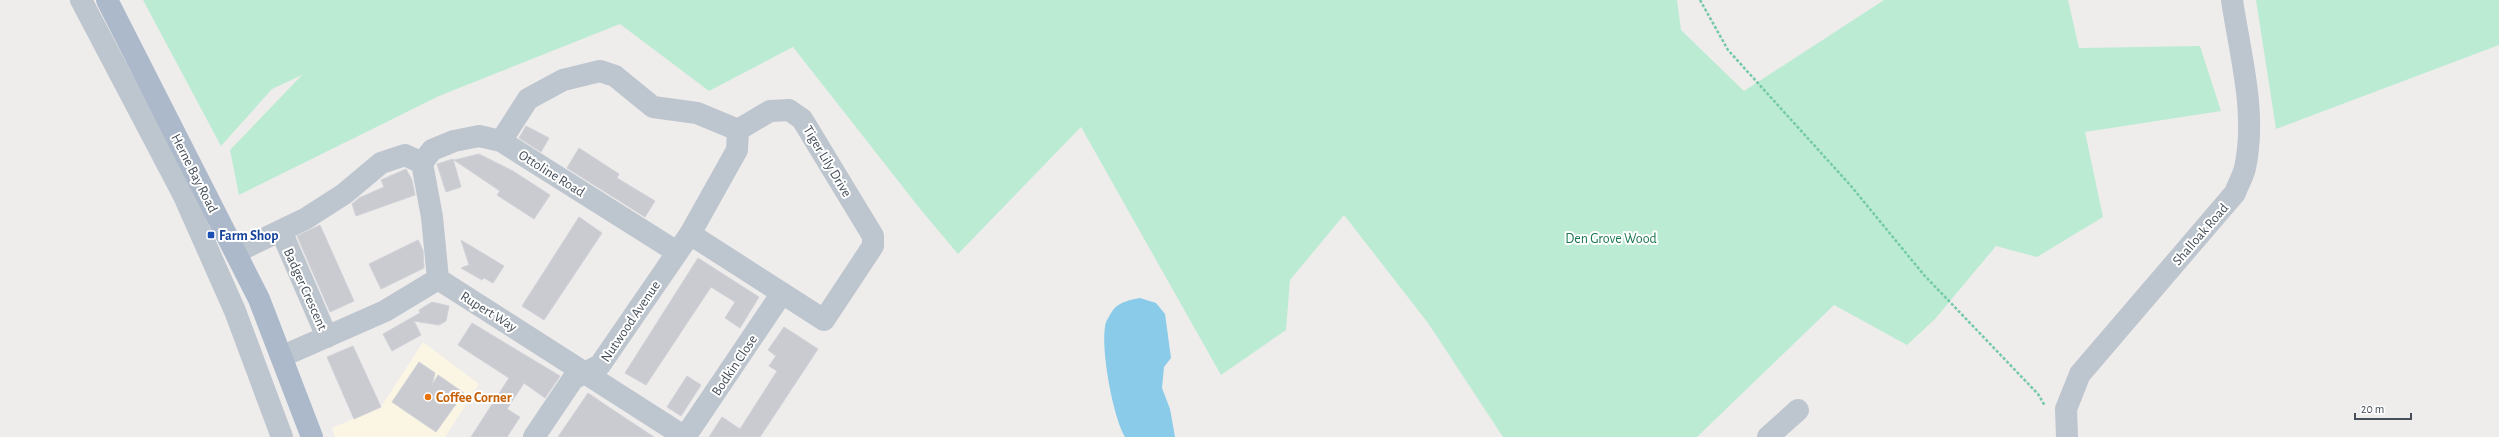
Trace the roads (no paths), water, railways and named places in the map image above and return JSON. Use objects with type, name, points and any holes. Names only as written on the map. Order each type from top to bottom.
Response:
[{"type":"main road","name":"Herne Bay Road","points":[[107,0],[259,299],[283,356],[312,437]]},
{"type":"street","points":[[81,0],[184,196],[235,311],[282,437]]},
{"type":"street","name":"Shalloak Road","points":[[2067,437],[2066,409],[2080,374],[2235,193],[2245,169],[2250,134],[2248,99],[2232,0]]},
{"type":"street","points":[[501,141],[528,99],[563,80],[600,71],[615,76],[653,106],[697,113],[738,130]]},
{"type":"street","name":"Tiger Lily Drive","points":[[738,130],[770,111],[789,110],[802,119],[873,236],[873,246],[824,320],[782,293]]},
{"type":"street","name":"Nutwood Avenue","points":[[534,437],[573,379],[600,365],[676,252],[690,234],[737,150],[738,130]]},
{"type":"street","name":"Ottoline Road","points":[[422,163],[432,150],[454,141],[479,136],[501,141],[676,252]]},
{"type":"street","points":[[236,252],[306,219],[344,194],[381,164],[405,155],[422,163],[432,217],[438,279],[385,311],[283,356]]},
{"type":"street","points":[[690,234],[782,293]]},
{"type":"street","name":"Badger Crescent","points":[[285,240],[328,337]]},
{"type":"street","name":"Rupert Way","points":[[438,279],[585,373],[675,434]]},
{"type":"street","name":"Bodkin Close","points":[[675,434],[782,293]]},
{"type":"street","points":[[235,311],[259,299]]},
{"type":"street","points":[[1768,437],[1798,410]]},
{"type":"water","points":[[1140,298],[1156,303],[1165,314],[1171,358],[1164,367],[1162,388],[1170,409],[1175,437],[1125,437],[1112,400],[1106,367],[1104,338],[1105,325],[1115,307],[1122,303]]},
{"type":"place","name":"Farm Shop","points":[[211,235]]},
{"type":"place","name":"Coffee Corner","points":[[428,397]]},
{"type":"park label","name":"Den Grove Wood","points":[[1611,238]]}]
